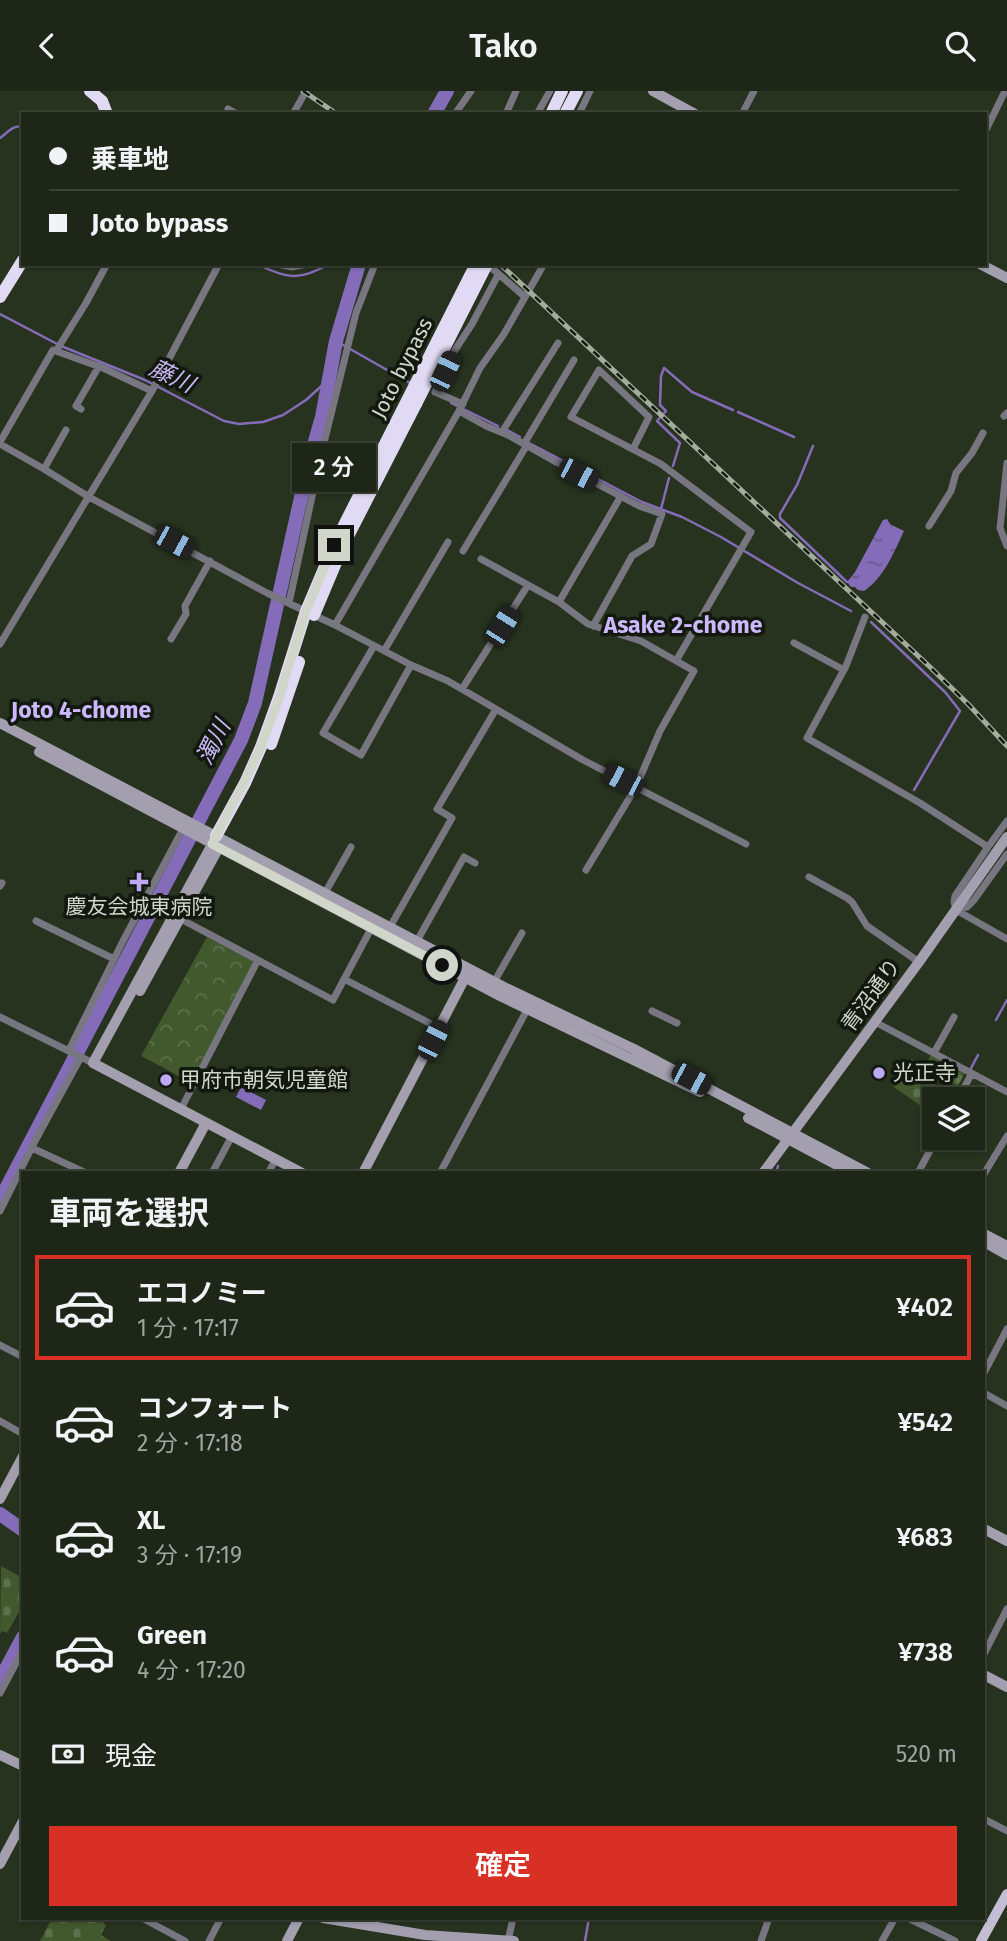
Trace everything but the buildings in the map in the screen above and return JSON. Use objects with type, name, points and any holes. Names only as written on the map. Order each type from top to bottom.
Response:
[{"type":"highway","points":[[90,91],[102,101],[106,112]]},
{"type":"highway","points":[[552,112],[562,91]]},
{"type":"highway","points":[[566,112],[577,91]]},
{"type":"highway","points":[[0,297],[21,263]]},
{"type":"highway","name":"Joto bypass","points":[[213,839],[261,747],[310,613],[475,266]]},
{"type":"highway","name":"Joto bypass","points":[[412,402],[486,266]]},
{"type":"main road","points":[[981,1941],[1007,1894]]},
{"type":"street","points":[[294,112],[306,91]]},
{"type":"street","points":[[456,112],[471,91]]},
{"type":"street","points":[[507,112],[516,91]]},
{"type":"street","points":[[538,112],[550,91]]},
{"type":"street","points":[[580,112],[590,91]]},
{"type":"street","points":[[653,91],[674,109]]},
{"type":"street","points":[[743,112],[754,91]]},
{"type":"street","points":[[987,128],[1005,91]]},
{"type":"street","points":[[228,109],[233,112]]},
{"type":"street","points":[[106,266],[86,303],[56,350],[53,350],[0,443],[89,497],[267,593],[462,689],[583,760],[746,844]]},
{"type":"street","points":[[0,644],[152,390],[218,266]]},
{"type":"street","points":[[289,603],[321,455],[356,313],[374,266]]},
{"type":"street","points":[[489,266],[525,297]]},
{"type":"street","points":[[335,625],[461,408],[480,368],[504,334],[543,266]]},
{"type":"street","points":[[984,266],[1007,278]]},
{"type":"street","points":[[498,275],[455,350],[436,392],[485,426],[502,432],[639,506],[662,514],[651,544],[632,557],[593,626]]},
{"type":"street","points":[[502,432],[558,343]]},
{"type":"street","points":[[56,350],[152,390]]},
{"type":"street","points":[[464,551],[574,360]]},
{"type":"street","points":[[82,409],[76,406],[99,366]]},
{"type":"street","points":[[633,449],[649,417],[599,370],[571,417],[661,464],[751,532],[676,661]]},
{"type":"street","points":[[44,469],[66,430]]},
{"type":"street","points":[[929,526],[951,491],[956,473],[983,433]]},
{"type":"street","points":[[1007,463],[1000,528],[1007,546]]},
{"type":"street","points":[[559,602],[621,496]]},
{"type":"street","points":[[384,651],[448,542]]},
{"type":"street","points":[[481,559],[559,602],[593,626],[641,641],[694,671],[660,731],[636,787],[586,870]]},
{"type":"street","points":[[171,639],[186,614],[185,606],[210,561]]},
{"type":"street","points":[[462,689],[528,585]]},
{"type":"street","points":[[864,617],[844,670],[807,738],[988,847]]},
{"type":"street","points":[[794,643],[844,670]]},
{"type":"street","points":[[374,646],[323,733],[361,755],[411,665]]},
{"type":"street","points":[[390,927],[452,818],[437,809],[496,709]]},
{"type":"street","points":[[0,723],[186,825]]},
{"type":"street","points":[[0,730],[530,1005],[634,1049],[849,1171]]},
{"type":"street","points":[[1007,821],[955,895],[954,902],[956,909],[1007,939]]},
{"type":"street","points":[[69,1051],[186,825]]},
{"type":"street","name":"青沼通り","points":[[764,1171],[919,962],[1007,837]]},
{"type":"street","points":[[213,839],[325,893],[374,924],[390,927],[417,941],[467,973],[494,982],[530,1005]]},
{"type":"street","points":[[96,1065],[177,917],[213,839]]},
{"type":"street","points":[[325,893],[352,847]]},
{"type":"street","points":[[956,909],[967,907],[974,901],[1007,854]]},
{"type":"street","points":[[417,941],[464,857],[475,863]]},
{"type":"street","points":[[809,877],[847,898],[867,926],[919,962]]},
{"type":"street","points":[[177,917],[333,999],[374,924]]},
{"type":"street","points":[[36,921],[114,960]]},
{"type":"street","points":[[494,982],[522,933]]},
{"type":"street","points":[[181,1109],[258,960]]},
{"type":"street","points":[[364,1171],[467,973]]},
{"type":"street","points":[[344,979],[439,1027]]},
{"type":"street","points":[[441,1171],[530,1005]]},
{"type":"street","points":[[652,1011],[677,1023]]},
{"type":"street","points":[[0,1017],[298,1171]]},
{"type":"street","points":[[934,1053],[954,1017]]},
{"type":"street","points":[[875,1022],[1007,1092]]},
{"type":"street","points":[[23,1171],[32,1147],[81,1057]]},
{"type":"street","points":[[964,1087],[972,1073]]},
{"type":"street","points":[[180,1171],[206,1123]]},
{"type":"street","points":[[213,1171],[232,1136]]},
{"type":"street","points":[[790,1136],[864,1171]]},
{"type":"street","points":[[985,1172],[1007,1136]]},
{"type":"street","points":[[32,1147],[82,1171]]},
{"type":"street","points":[[919,1171],[930,1150]]},
{"type":"street","points":[[269,1171],[276,1159]]},
{"type":"street","points":[[0,1211],[19,1182]]},
{"type":"street","points":[[985,1235],[1007,1247]]},
{"type":"street","points":[[985,1243],[1007,1255]]},
{"type":"street","points":[[985,1371],[1007,1329]]},
{"type":"street","points":[[0,1345],[21,1356]]},
{"type":"street","points":[[985,1394],[1007,1406]]},
{"type":"street","points":[[0,1421],[21,1433]]},
{"type":"street","points":[[0,1499],[21,1460]]},
{"type":"street","points":[[985,1530],[1007,1541]]},
{"type":"street","points":[[985,1652],[1007,1609]]},
{"type":"street","points":[[0,1693],[21,1654]]},
{"type":"street","points":[[985,1676],[1007,1687]]},
{"type":"street","points":[[0,1755],[21,1765]]},
{"type":"street","points":[[985,1820],[1007,1831]]},
{"type":"street","points":[[0,1864],[21,1825]]},
{"type":"street","points":[[146,1920],[185,1941]]},
{"type":"street","points":[[209,1941],[220,1920]]},
{"type":"street","points":[[287,1941],[298,1920]]},
{"type":"street","points":[[335,1920],[425,1935],[514,1941]]},
{"type":"street","points":[[505,1941],[512,1920]]},
{"type":"street","points":[[761,1941],[768,1920]]},
{"type":"street","points":[[882,1941],[894,1920]]},
{"type":"street","points":[[912,1920],[955,1941]]},
{"type":"green space","points":[[207,937],[253,961],[254,964],[192,1083],[141,1056]]},
{"type":"green space","points":[[931,1055],[965,1073],[958,1086],[940,1078],[934,1087],[922,1087],[921,1106],[891,1085],[911,1059],[925,1066]]},
{"type":"green space","points":[[1,1566],[21,1577],[21,1608],[7,1633],[2,1631],[0,1634]]},
{"type":"green space","points":[[51,1920],[105,1920],[103,1923],[106,1925],[101,1935],[111,1941],[40,1941]]},
{"type":"water","points":[[887,519],[890,524],[904,531],[892,556],[871,586],[864,591],[851,587],[847,582],[883,520]]},
{"type":"water","points":[[241,1087],[266,1100],[261,1110],[236,1097]]},
{"type":"waterway","name":"濁川","points":[[435,112],[447,91]]},
{"type":"waterway","points":[[0,138],[21,126]]},
{"type":"waterway","points":[[261,266],[293,276],[310,273],[325,266]]},
{"type":"waterway","name":"濁川","points":[[0,1200],[241,740],[255,703],[308,466],[322,417],[336,341],[358,266]]},
{"type":"waterway","name":"藤川","points":[[0,314],[61,346],[145,380],[224,421],[239,424],[263,422],[283,415],[306,400],[327,381]]},
{"type":"waterway","points":[[336,341],[410,383]]},
{"type":"waterway","points":[[673,466],[680,443],[657,421],[666,411],[660,405],[661,376],[664,368],[692,392],[733,410]]},
{"type":"waterway","points":[[451,403],[498,426]]},
{"type":"waterway","points":[[738,412],[794,437]]},
{"type":"waterway","points":[[507,430],[520,437]]},
{"type":"waterway","points":[[529,443],[642,502],[682,517],[721,537],[851,611]]},
{"type":"waterway","points":[[813,446],[780,518],[847,582]]},
{"type":"waterway","points":[[661,509],[669,478]]},
{"type":"waterway","points":[[871,622],[945,692],[960,711],[914,790]]},
{"type":"waterway","points":[[996,1020],[1007,1000]]},
{"type":"waterway","points":[[970,1070],[978,1055]]},
{"type":"waterway","points":[[777,1171],[778,1166]]},
{"type":"waterway","name":"濁川","points":[[0,1514],[21,1529]]},
{"type":"waterway","name":"濁川","points":[[0,1680],[21,1641]]},
{"type":"waterway","points":[[585,1941],[589,1920]]},
{"type":"railway","points":[[303,91],[334,112]]},
{"type":"railway","points":[[502,266],[930,667],[1007,746]]},
{"type":"place","name":"慶友会城東病院","points":[[139,882]]},
{"type":"place","name":"光正寺","points":[[879,1073]]},
{"type":"place","name":"甲府市朝気児童館","points":[[166,1080]]},
{"type":"district","name":"Asake 2-chome","points":[[683,625]]},
{"type":"district","name":"Joto 4-chome","points":[[81,710]]},
{"type":"route","points":[[334,545],[315,586],[261,747],[212,844],[442,965]]}]
